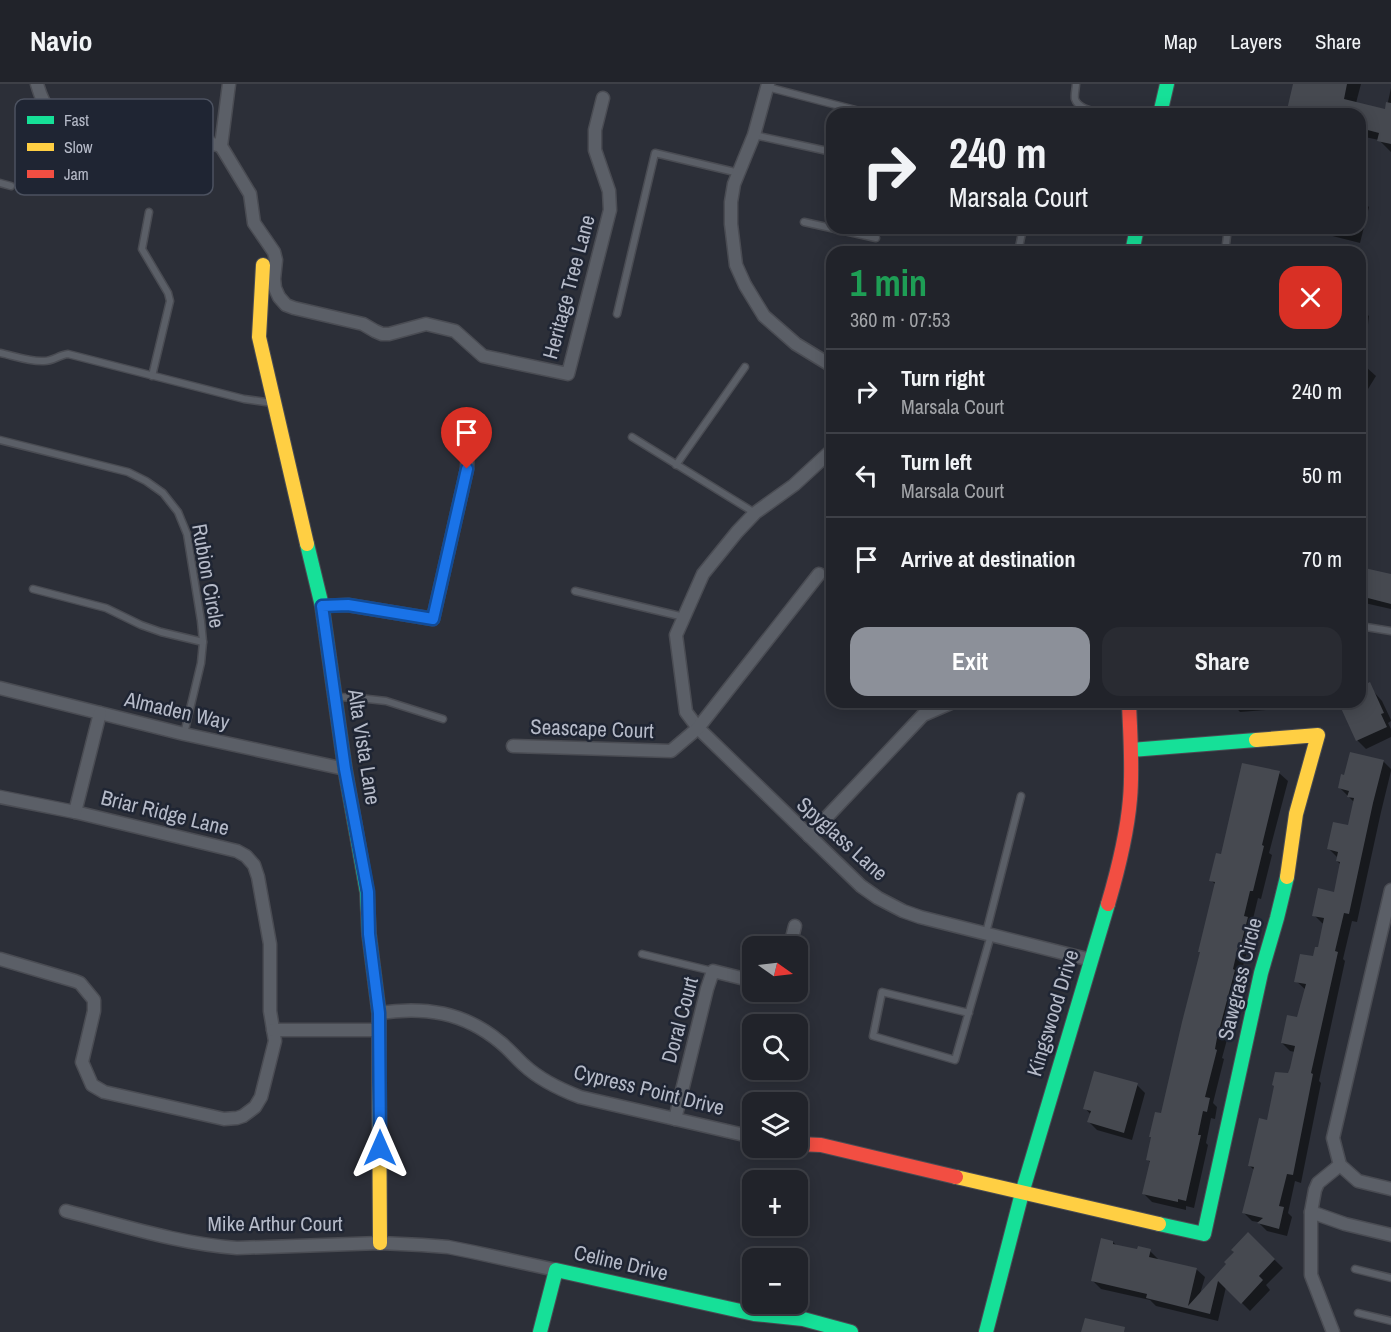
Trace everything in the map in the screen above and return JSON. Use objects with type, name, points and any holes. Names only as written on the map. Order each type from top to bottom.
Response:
[{"type":"street","points":[[37,84],[41,99]]},
{"type":"street","points":[[213,144],[221,146],[229,84]]},
{"type":"street","points":[[1161,108],[1167,84]]},
{"type":"street","points":[[768,86],[754,135],[734,184],[730,224],[736,265],[764,316],[796,344],[826,362]]},
{"type":"street","name":"Heritage Tree Lane","points":[[221,146],[250,194],[254,223],[274,252],[275,288],[286,305],[363,324],[382,334],[426,324],[440,327],[455,331],[483,356],[568,374],[610,210],[609,191],[595,150],[595,130],[603,98]]},
{"type":"street","name":"Alta Vista Lane","points":[[263,264],[259,337],[322,606],[345,769],[368,892],[369,934],[379,1013],[381,1243]]},
{"type":"street","points":[[322,606],[348,605],[433,619],[467,469],[468,442],[462,416]]},
{"type":"street","name":"Spyglass Lane","points":[[826,456],[794,485],[755,513],[703,574],[676,635],[686,712],[698,728],[809,836],[861,886],[878,898],[920,917],[1091,960]]},
{"type":"street","points":[[698,728],[819,574]]},
{"type":"street","name":"Almaden Way","points":[[0,688],[184,734],[345,769]]},
{"type":"street","points":[[809,836],[923,715],[939,708]]},
{"type":"street","name":"Kingswood Drive","points":[[986,1332],[1022,1193],[1115,880],[1125,837],[1131,790],[1129,708]]},
{"type":"street","name":"Briar Ridge Lane","points":[[75,812],[100,713]]},
{"type":"street","name":"Seascape Court","points":[[513,746],[671,751],[698,728]]},
{"type":"street","name":"Sawgrass Circle","points":[[1022,1193],[1204,1234],[1261,973],[1287,876],[1296,814],[1318,735],[1131,750]]},
{"type":"street","name":"Briar Ridge Lane","points":[[0,797],[75,812],[237,851],[246,856],[254,865],[270,944],[270,1011],[275,1041],[261,1097],[251,1111],[243,1116],[224,1119],[104,1092],[92,1085],[82,1062],[94,1011],[94,1000],[81,983],[0,960]]},
{"type":"street","points":[[1391,890],[1387,923],[1333,1138],[1340,1165],[1358,1181],[1391,1189]]},
{"type":"street","points":[[792,936],[795,926]]},
{"type":"street","name":"Doral Court","points":[[675,1119],[706,989],[713,971],[742,978]]},
{"type":"street","name":"Cypress Point Drive","points":[[379,1013],[413,1009],[460,1018],[481,1028],[500,1042],[525,1066],[560,1089],[580,1097],[742,1134]]},
{"type":"street","points":[[273,1030],[379,1029]]},
{"type":"street","points":[[808,1144],[821,1145],[1022,1193]]},
{"type":"street","points":[[1333,1332],[1311,1275],[1311,1212],[1318,1183],[1340,1165]]},
{"type":"street","name":"Mike Arthur Court","points":[[66,1211],[189,1242],[237,1248],[381,1243]]},
{"type":"street","points":[[1311,1212],[1345,1224],[1391,1234]]},
{"type":"street","name":"Celine Drive","points":[[381,1243],[448,1247],[754,1314],[803,1319],[851,1332]]},
{"type":"street","points":[[540,1332],[556,1270]]},
{"type":"lane","points":[[1077,84],[1075,99],[1083,108]]},
{"type":"lane","points":[[768,86],[849,108]]},
{"type":"lane","points":[[754,135],[826,151]]},
{"type":"lane","points":[[617,314],[655,153],[739,173]]},
{"type":"lane","points":[[0,183],[11,186]]},
{"type":"lane","points":[[149,212],[142,249],[168,293],[170,301],[152,376]]},
{"type":"lane","points":[[804,222],[826,227]]},
{"type":"lane","points":[[859,234],[876,238]]},
{"type":"lane","points":[[0,353],[36,361],[52,360],[61,354],[68,354],[244,399],[274,403]]},
{"type":"lane","points":[[676,465],[745,367]]},
{"type":"lane","points":[[632,437],[755,513]]},
{"type":"lane","name":"Rubion Circle","points":[[0,440],[128,472],[146,481],[162,493],[178,512],[187,534],[203,642],[201,663],[184,734]]},
{"type":"lane","points":[[33,589],[106,608],[141,625],[203,642]]},
{"type":"lane","points":[[575,591],[684,617]]},
{"type":"lane","points":[[1366,627],[1391,631]]},
{"type":"lane","points":[[335,697],[386,701],[443,719]]},
{"type":"lane","points":[[969,1013],[882,992],[873,1036],[955,1060],[969,1013],[989,934],[1021,796]]},
{"type":"lane","points":[[642,954],[713,971]]},
{"type":"lane","points":[[1355,1269],[1391,1278]]},
{"type":"lane","points":[[1358,1313],[1391,1321]]},
{"type":"building","points":[[1293,84],[1347,84],[1344,99],[1385,109],[1386,102],[1391,103],[1391,144],[1377,141],[1379,133],[1366,130],[1366,108],[1287,108]]},
{"type":"building","points":[[1366,568],[1391,574],[1391,604],[1366,598]]},
{"type":"building","points":[[1370,682],[1384,713],[1381,714],[1387,727],[1356,741],[1341,708],[1366,708],[1366,684]]},
{"type":"building","points":[[1350,752],[1384,760],[1349,914],[1344,913],[1335,951],[1338,952],[1311,1073],[1313,1074],[1293,1175],[1287,1174],[1279,1206],[1284,1207],[1279,1229],[1257,1223],[1263,1218],[1242,1213],[1254,1167],[1248,1166],[1259,1118],[1267,1120],[1275,1072],[1288,1073],[1290,1068],[1295,1046],[1281,1043],[1287,1015],[1297,1017],[1306,984],[1294,982],[1300,954],[1313,956],[1315,947],[1318,947],[1324,918],[1312,916],[1318,888],[1334,892],[1340,862],[1336,861],[1338,852],[1327,849],[1333,822],[1348,825],[1354,798],[1347,797],[1349,791],[1338,788]]},
{"type":"building","points":[[1242,763],[1280,771],[1253,891],[1250,891],[1244,916],[1248,917],[1241,944],[1239,943],[1233,969],[1235,970],[1217,1038],[1215,1049],[1217,1050],[1205,1097],[1210,1098],[1207,1112],[1203,1111],[1198,1135],[1201,1135],[1186,1201],[1178,1199],[1178,1202],[1142,1194],[1150,1161],[1146,1160],[1151,1137],[1149,1137],[1155,1112],[1161,1113],[1215,882],[1209,881],[1216,853],[1221,854]]},
{"type":"building","points":[[1094,1071],[1138,1083],[1124,1133],[1087,1122],[1091,1111],[1083,1109]]},
{"type":"building","points":[[1248,1232],[1275,1259],[1259,1276],[1263,1280],[1241,1304],[1218,1281],[1210,1314],[1146,1298],[1147,1294],[1091,1281],[1101,1238],[1113,1241],[1113,1244],[1137,1249],[1138,1246],[1151,1249],[1149,1257],[1197,1268],[1188,1306],[1226,1264],[1224,1262],[1234,1252],[1231,1250]]},
{"type":"building","points":[[1085,1318],[1125,1327],[1124,1332],[1081,1332]]},
{"type":"traffic: fast","points":[[1161,108],[1167,84]]},
{"type":"traffic: fast","points":[[1133,246],[1136,234]]},
{"type":"traffic: fast","points":[[307,544],[322,606],[345,769],[367,892],[369,934],[379,1013],[379,1081]]},
{"type":"traffic: fast","points":[[1131,750],[1256,740]]},
{"type":"traffic: fast","points":[[1159,1224],[1204,1234],[1261,973],[1287,877]]},
{"type":"traffic: fast","points":[[986,1332],[1022,1193],[1108,904]]},
{"type":"traffic: fast","points":[[540,1332],[556,1270],[754,1314],[803,1319],[851,1332]]},
{"type":"traffic: slow","points":[[263,265],[259,337],[307,544]]},
{"type":"traffic: slow","points":[[1256,740],[1318,735],[1296,814],[1287,877]]},
{"type":"traffic: slow","points":[[379,1081],[380,1243]]},
{"type":"traffic: slow","points":[[956,1177],[1159,1224]]},
{"type":"traffic: jam","points":[[1108,904],[1122,852],[1129,812],[1131,787],[1129,708]]},
{"type":"traffic: jam","points":[[808,1144],[821,1145],[956,1177]]},
{"type":"route","points":[[380,1148],[379,1013],[369,934],[368,892],[345,769],[322,606],[348,605],[433,619],[467,469]]}]
